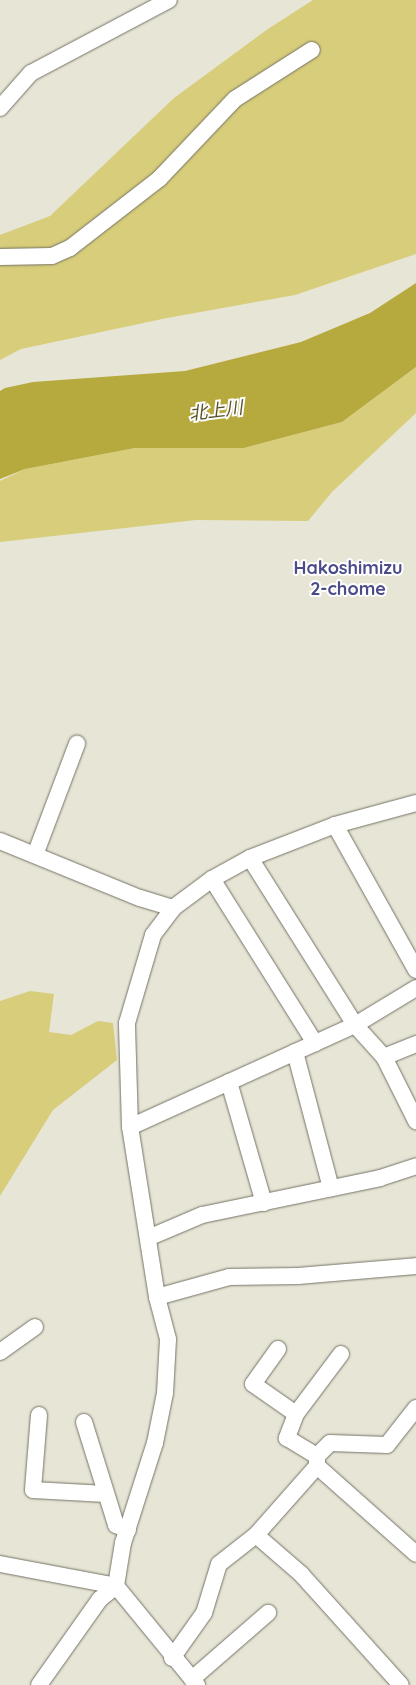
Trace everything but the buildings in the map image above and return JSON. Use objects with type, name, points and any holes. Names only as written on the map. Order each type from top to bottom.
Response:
[{"type":"street","points":[[0,108],[31,73],[169,0]]},
{"type":"street","points":[[0,257],[52,256],[70,248],[159,179],[235,99],[312,50]]},
{"type":"street","points":[[34,854],[77,744]]},
{"type":"street","points":[[39,1685],[100,1599],[116,1586],[128,1530],[155,1443],[165,1393],[168,1339],[157,1297],[130,1127],[127,1022],[153,935],[173,908],[212,879],[250,858],[335,825],[416,803]]},
{"type":"street","points":[[335,825],[416,970]]},
{"type":"street","points":[[0,842],[140,898],[173,908]]},
{"type":"street","points":[[250,858],[355,1025],[384,1057],[416,1120]]},
{"type":"street","points":[[212,879],[315,1043]]},
{"type":"street","points":[[130,1127],[355,1025],[416,988]]},
{"type":"street","points":[[384,1057],[416,1044]]},
{"type":"street","points":[[295,1052],[331,1188]]},
{"type":"street","points":[[229,1082],[264,1203]]},
{"type":"street","points":[[148,1238],[202,1215],[380,1178],[416,1166]]},
{"type":"street","points":[[157,1297],[229,1277],[298,1276],[416,1266]]},
{"type":"street","points":[[0,1352],[35,1327]]},
{"type":"street","points":[[278,1349],[253,1384],[296,1414]]},
{"type":"street","points":[[341,1354],[296,1414],[286,1438],[317,1461],[416,1554]]},
{"type":"street","points":[[172,1658],[204,1613],[219,1564],[256,1534],[330,1443],[387,1445],[416,1408]]},
{"type":"street","points":[[39,1415],[33,1490],[106,1494]]},
{"type":"street","points":[[84,1422],[116,1525],[128,1530]]},
{"type":"street","points":[[256,1534],[301,1574],[401,1685]]},
{"type":"street","points":[[0,1564],[116,1586],[172,1658],[194,1682],[268,1613]]},
{"type":"shaded area","points":[[313,0],[416,0],[416,254],[295,295],[167,318],[21,349],[0,360],[0,235],[50,216],[174,98],[268,29]]},
{"type":"shaded area","points":[[416,367],[416,413],[332,492],[308,521],[196,520],[0,542],[0,481],[25,469],[135,448],[244,448],[342,422]]},
{"type":"shaded area","points":[[30,991],[54,994],[49,1032],[71,1035],[98,1021],[113,1023],[117,1060],[53,1110],[0,1196],[0,1001]]},
{"type":"water","name":"北上川","points":[[416,283],[416,367],[342,422],[244,448],[135,448],[25,469],[0,479],[0,391],[5,388],[33,382],[185,371],[301,342],[370,313]]},
{"type":"district","name":"Hakoshimizu 2-chome","points":[[348,579]]}]
